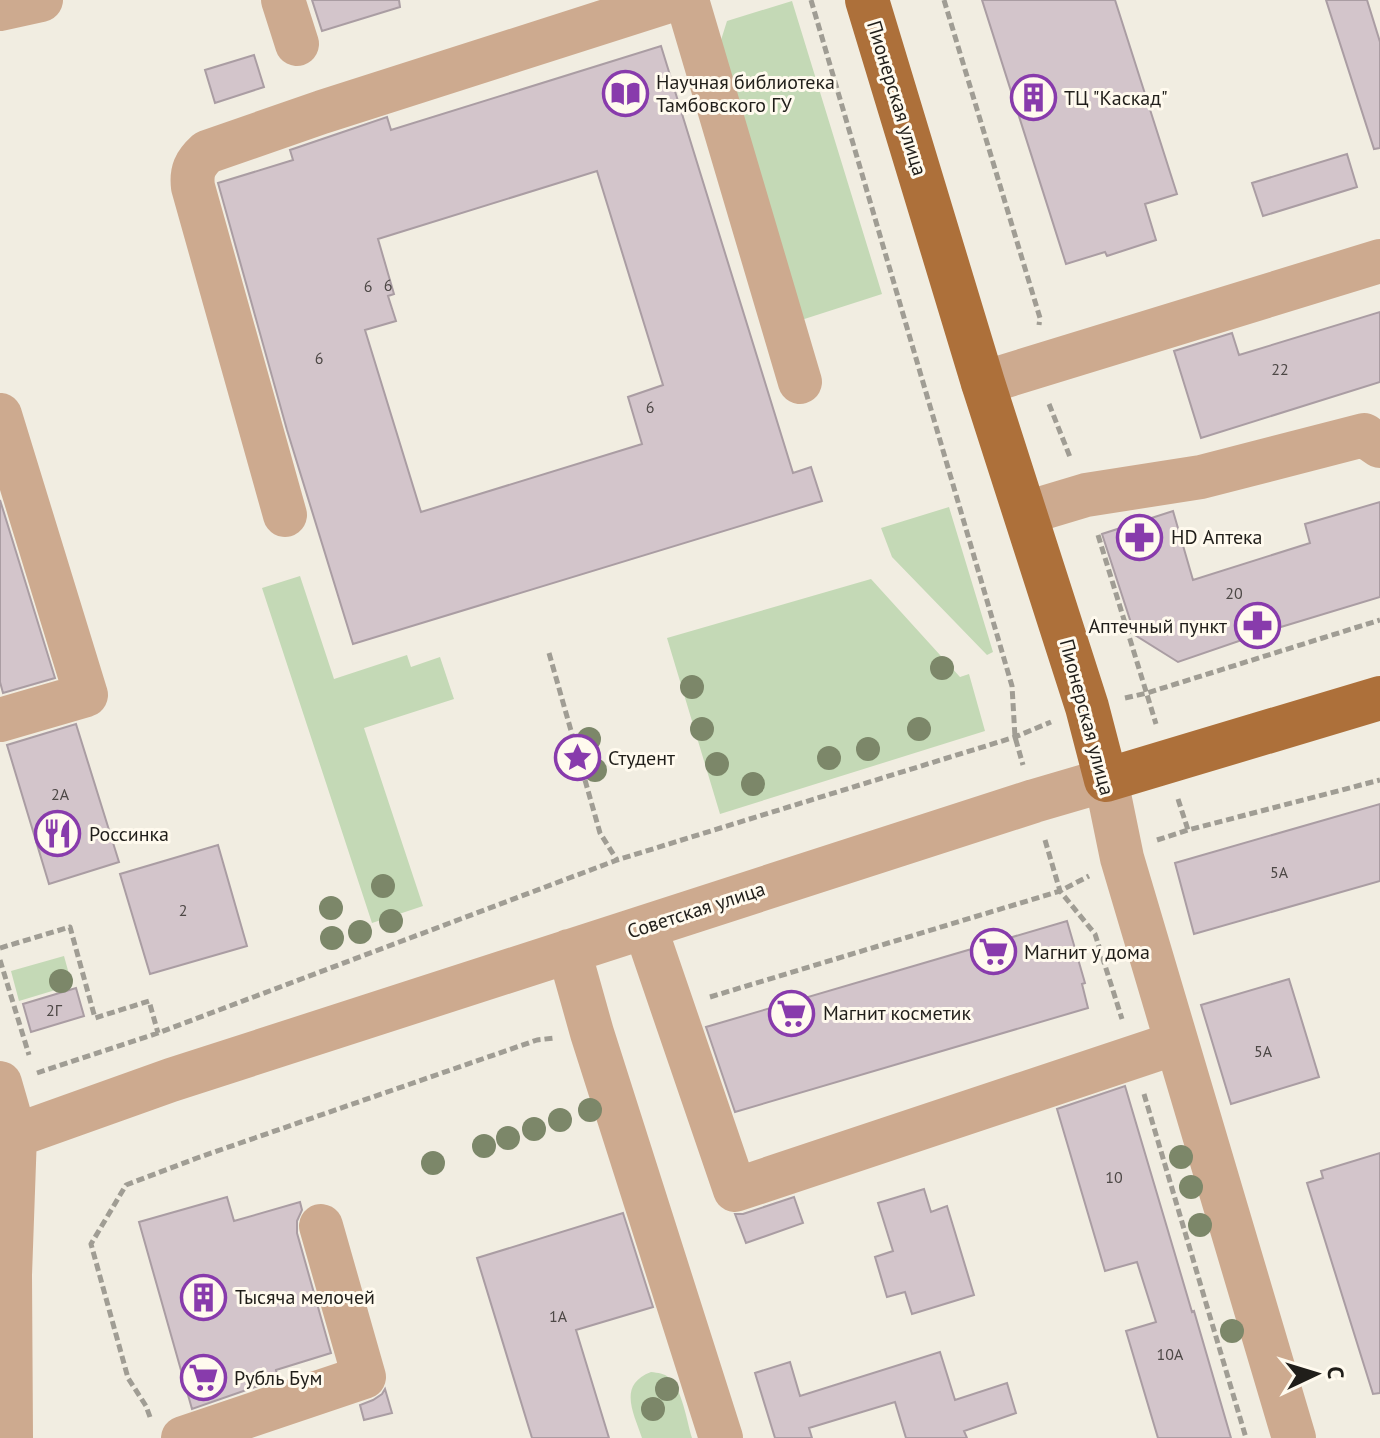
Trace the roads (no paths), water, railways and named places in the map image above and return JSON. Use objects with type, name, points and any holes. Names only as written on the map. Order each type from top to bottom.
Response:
[{"type":"main road","name":"Пионерская улица","points":[[867,0],[983,383],[1087,707],[1106,780]]},
{"type":"main road","name":"Советская улица","points":[[1106,780],[1380,698]]},
{"type":"street","points":[[0,9],[41,0]]},
{"type":"street","points":[[283,0],[297,44]]},
{"type":"street","points":[[285,515],[193,187],[192,175],[197,161],[207,152],[322,112],[672,0]]},
{"type":"street","points":[[687,0],[800,382]]},
{"type":"street","points":[[983,383],[1380,261]]},
{"type":"street","points":[[0,415],[86,695],[0,720]]},
{"type":"street","points":[[1026,513],[1086,495],[1201,477],[1364,435],[1380,446]]},
{"type":"street","name":"Советская улица","points":[[8,1138],[171,1080],[1106,780]]},
{"type":"street","name":"Пионерская улица","points":[[1106,780],[1122,858],[1294,1438]]},
{"type":"street","points":[[645,927],[735,1190],[1176,1043]]},
{"type":"street","points":[[569,951],[592,1033],[721,1438]]},
{"type":"street","points":[[11,1438],[8,1138],[12,1081]]},
{"type":"street","points":[[168,1433],[282,1423],[364,1377],[321,1226]]},
{"type":"place","name":"Научная библиотека Тамбовского ГУ","points":[[625,94]]},
{"type":"place","name":"ТЦ \"Каскад\"","points":[[1033,98]]},
{"type":"place","name":"HD Аптека","points":[[1140,537]]},
{"type":"place","name":"Аптечный пункт","points":[[1258,626]]},
{"type":"place","name":"Студент","points":[[577,758]]},
{"type":"place","name":"Россинка","points":[[58,834]]},
{"type":"place","name":"Магнит у дома","points":[[993,952]]},
{"type":"place","name":"Магнит косметик","points":[[792,1013]]},
{"type":"place","name":"Тысяча мелочей","points":[[204,1297]]},
{"type":"place","name":"Рубль Бум","points":[[203,1378]]}]
